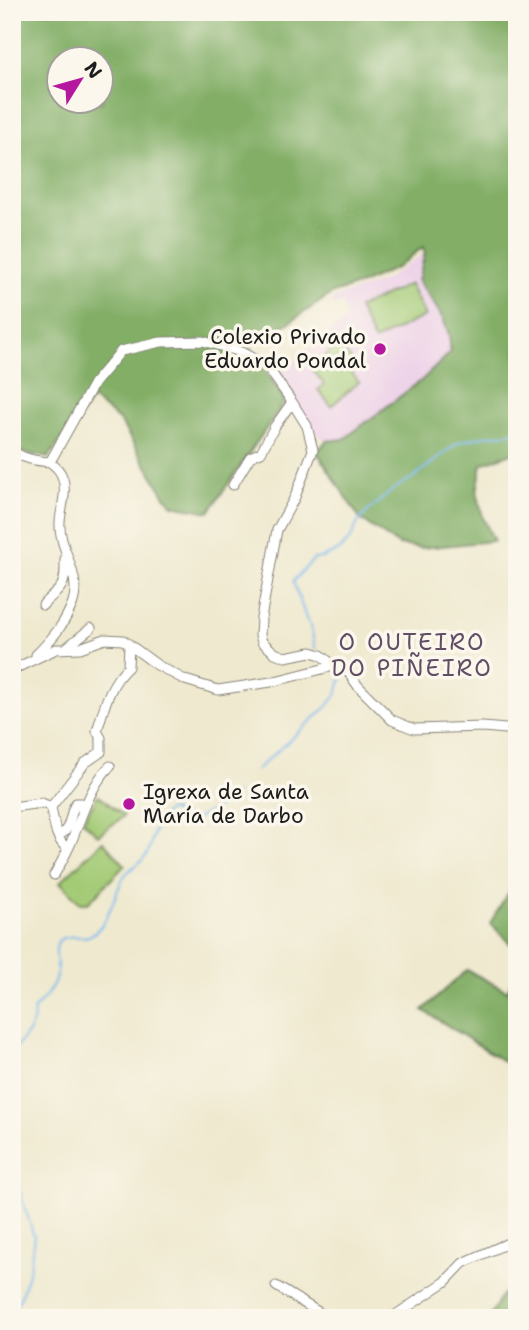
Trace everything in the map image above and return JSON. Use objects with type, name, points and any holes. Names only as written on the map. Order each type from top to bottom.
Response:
[{"type":"street","points":[[50,462],[94,383],[121,351],[161,342],[203,341],[241,352],[266,365],[307,426],[313,450],[295,497],[278,530],[260,635],[262,642],[275,653],[285,657],[311,653],[321,655],[334,666]]},
{"type":"street","points":[[233,485],[250,457],[261,452],[292,402]]},
{"type":"street","points":[[12,450],[36,461],[50,462],[59,469],[64,479],[65,497],[60,524],[75,584],[73,601],[57,635],[30,662]]},
{"type":"street","points":[[43,605],[61,586],[65,568],[65,547]]},
{"type":"street","points":[[64,649],[91,628]]},
{"type":"street","points":[[12,670],[57,649],[80,648],[105,639],[123,640],[157,665],[185,680],[218,690],[271,682],[334,666],[349,673],[358,686],[392,720],[414,729],[483,727],[517,730]]},
{"type":"street","points":[[51,807],[85,764],[101,752],[101,738],[97,731],[117,677],[128,667],[129,645]]},
{"type":"street","points":[[54,875],[99,779],[110,766]]},
{"type":"street","points":[[12,807],[42,803],[51,807]]},
{"type":"street","points":[[57,834],[68,829],[76,803],[81,803],[83,807],[80,821]]},
{"type":"street","points":[[51,807],[57,834],[62,845],[68,849]]},
{"type":"street","points":[[391,1318],[445,1282],[463,1263],[517,1239]]},
{"type":"street","points":[[276,1286],[328,1318]]},
{"type":"shaded area","name":"Colexio Privado Eduardo Pondal","points":[[425,253],[418,281],[444,318],[451,344],[450,353],[423,379],[343,439],[326,441],[313,430],[276,375],[347,319],[342,303],[333,305],[331,299],[382,282]]},
{"type":"green space","points":[[12,12],[517,12],[517,451],[482,464],[477,491],[483,518],[494,541],[422,548],[399,545],[360,519],[317,452],[326,441],[344,439],[423,379],[450,353],[445,324],[418,281],[425,253],[423,247],[398,267],[362,284],[333,293],[287,324],[249,344],[285,401],[209,512],[173,505],[164,495],[120,421],[92,399],[48,458],[20,452],[12,444],[12,368],[19,349],[12,347]]},
{"type":"green space","points":[[410,284],[425,316],[374,341],[358,308]]},
{"type":"green space","points":[[339,344],[352,361],[346,366],[359,382],[331,406],[318,390],[324,384],[311,368]]},
{"type":"green space","points":[[98,795],[124,816],[98,835],[83,821]]},
{"type":"green space","points":[[103,841],[125,865],[88,903],[80,903],[60,882]]},
{"type":"green space","points":[[517,879],[517,950],[490,923]]},
{"type":"green space","points":[[467,970],[507,991],[517,972],[516,1069],[423,1010]]},
{"type":"green space","points":[[517,1276],[517,1318],[488,1318],[513,1279]]},
{"type":"waterway","points":[[315,649],[311,626],[293,581],[314,559],[341,549],[368,511],[459,442],[517,432]]},
{"type":"waterway","points":[[256,770],[327,707],[337,694],[342,676],[340,672]]},
{"type":"waterway","points":[[12,1054],[31,1028],[33,1010],[52,987],[57,970],[58,941],[67,937],[88,936],[100,927],[125,875],[146,855],[155,828],[165,813],[170,810],[196,819],[223,804],[236,793]]},
{"type":"waterway","points":[[12,1169],[34,1236],[30,1267],[20,1299],[12,1308]]},
{"type":"place","name":"Colexio Privado Eduardo Pondal","points":[[380,349]]},
{"type":"place","name":"Igrexa de Santa María de Darbo","points":[[129,804]]},
{"type":"district","name":"O OUTEIRO DO PIÑEIRO","points":[[412,655]]}]
